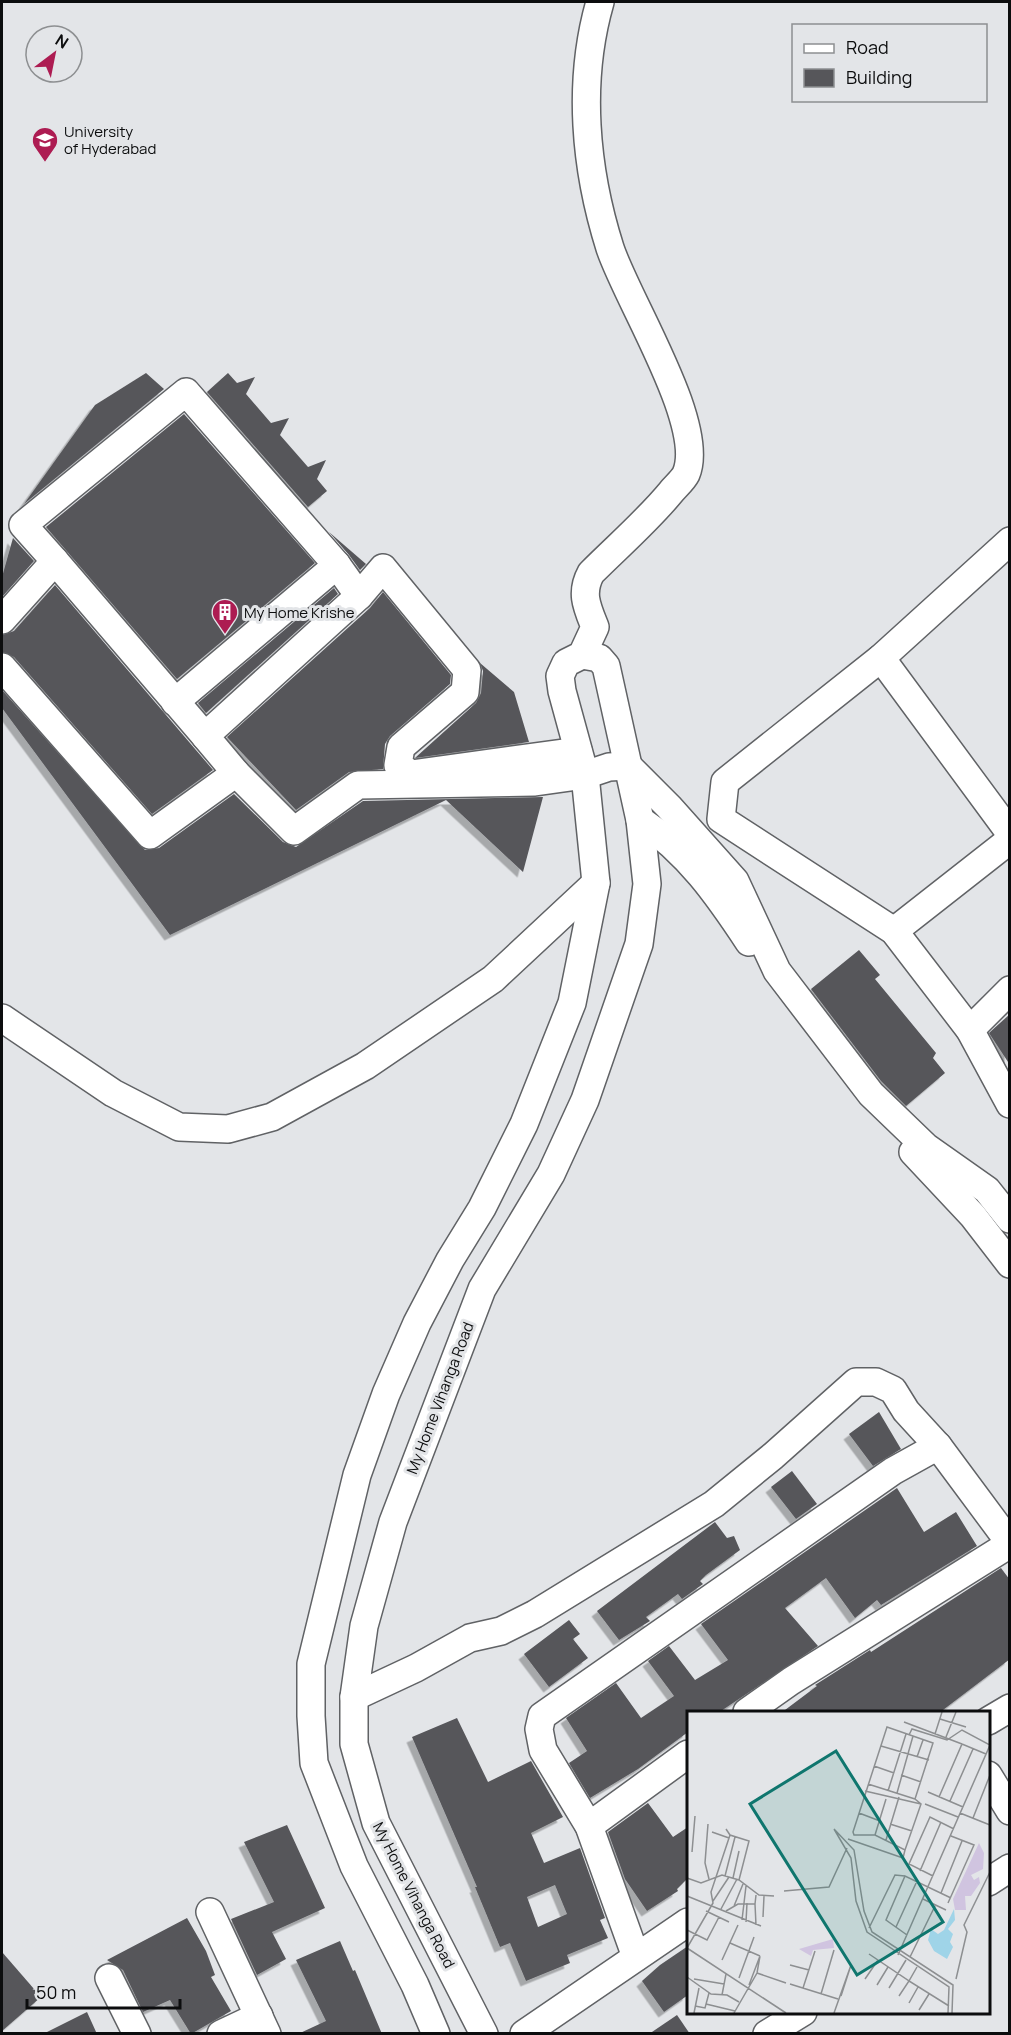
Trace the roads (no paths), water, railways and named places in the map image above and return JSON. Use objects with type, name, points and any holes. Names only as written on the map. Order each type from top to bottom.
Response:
[{"type":"street","points":[[436,2034],[415,1985],[354,1866],[314,1763],[311,1664],[357,1475],[386,1394],[417,1323],[450,1260],[482,1208],[524,1124],[572,1003],[596,883],[581,763],[560,676],[566,663],[582,655],[595,627],[584,598],[585,583],[591,573],[643,522],[686,474],[688,448],[675,388],[611,249],[594,182],[586,120],[590,37],[600,2]]},
{"type":"street","points":[[205,736],[360,596],[383,568],[467,670],[465,692],[358,785],[294,831],[236,773],[23,525],[186,392],[337,565],[360,596]]},
{"type":"street","points":[[1010,541],[881,658],[725,782],[721,819],[894,931],[970,1030],[1010,1104]]},
{"type":"street","points":[[2,620],[55,561]]},
{"type":"street","points":[[175,702],[337,565]]},
{"type":"street","name":"My Home Vihanga Road","points":[[484,2034],[376,1823],[354,1744],[354,1696],[364,1626],[402,1500],[482,1289],[551,1174],[585,1100],[639,944],[647,884],[640,820],[606,666],[599,658],[582,655]]},
{"type":"street","points":[[881,658],[1010,833]]},
{"type":"street","points":[[2,667],[150,835],[236,773]]},
{"type":"street","points":[[401,747],[398,765],[411,774],[581,763],[609,767],[628,766],[669,807],[735,881],[777,971],[871,1094],[926,1147],[987,1190],[1010,1219]]},
{"type":"street","points":[[358,785],[535,782],[581,763]]},
{"type":"street","points":[[640,820],[661,834],[709,883],[828,1060],[973,1216],[1010,1264]]},
{"type":"street","points":[[894,931],[1010,840]]},
{"type":"street","points":[[2,1018],[113,1093],[170,1122],[179,1126],[228,1129],[272,1118],[365,1066],[493,979],[596,883]]},
{"type":"street","points":[[970,1030],[1010,990]]},
{"type":"street","points":[[354,1696],[417,1668],[443,1651],[470,1638],[501,1631],[535,1614],[714,1504],[782,1449],[856,1382],[876,1382],[893,1390],[906,1411],[938,1446],[1010,1543],[791,1681],[750,1711]]},
{"type":"street","points":[[636,1957],[589,1826],[543,1750],[538,1729],[542,1716],[883,1478],[938,1446]]},
{"type":"street","points":[[990,1720],[1010,1708]]},
{"type":"street","points":[[589,1826],[687,1755]]},
{"type":"street","points":[[990,1778],[1010,1811]]},
{"type":"street","points":[[990,1881],[1010,1868]]},
{"type":"street","points":[[210,1912],[263,2025],[221,2034]]},
{"type":"street","points":[[524,2034],[687,1923]]},
{"type":"street","points":[[109,1978],[137,2034]]},
{"type":"street","points":[[767,2034],[801,2014]]},
{"type":"place","name":"University of Hyderabad","points":[[45,163]]},
{"type":"place","name":"My Home Krishe","points":[[225,635]]}]
